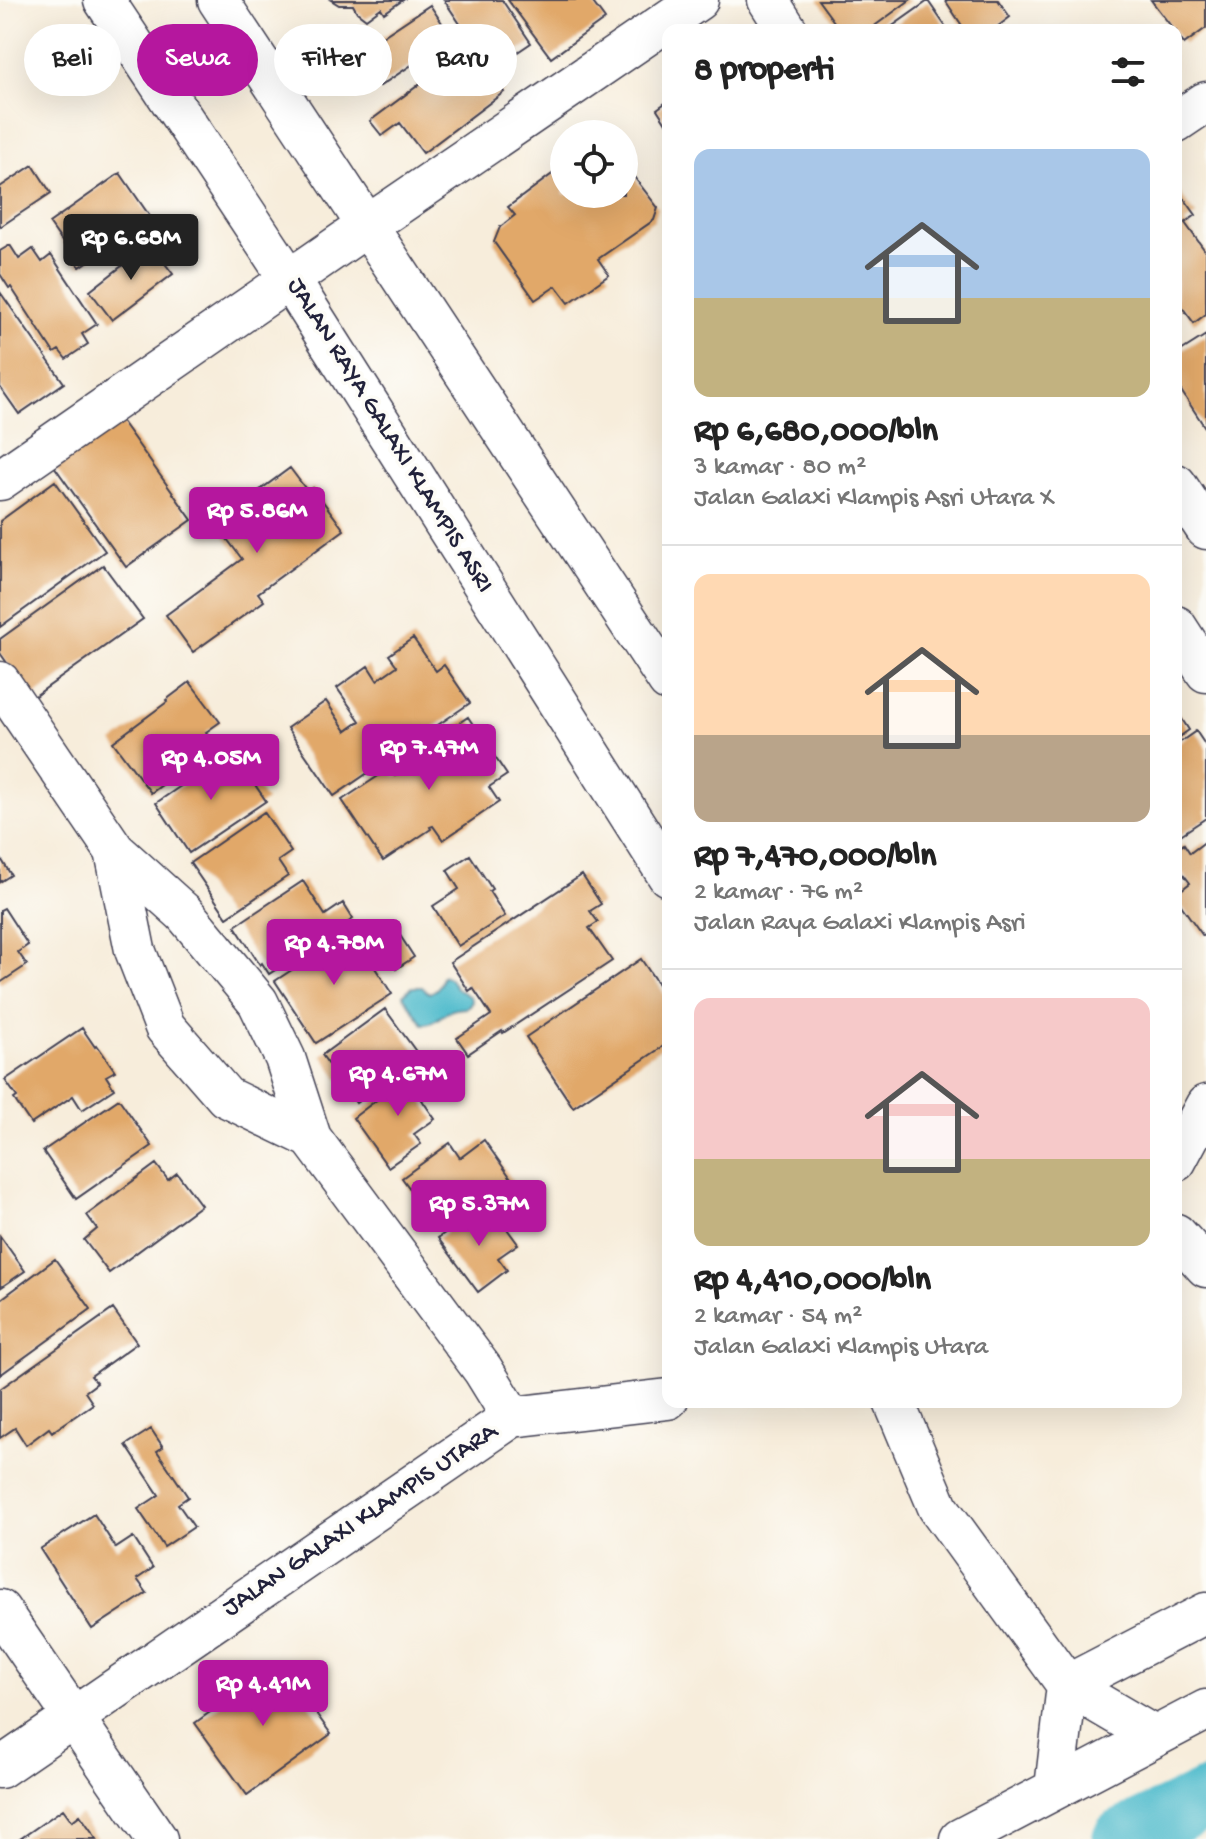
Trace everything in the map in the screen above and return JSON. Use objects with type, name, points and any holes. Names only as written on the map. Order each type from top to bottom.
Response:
[{"type":"street","name":"JALAN RAYA GALAXI KLAMPIS ASRI","points":[[104,0],[290,280],[662,867]]},
{"type":"street","points":[[218,0],[662,672]]},
{"type":"street","points":[[663,24],[698,0]]},
{"type":"street","points":[[768,0],[783,24]]},
{"type":"street","points":[[0,480],[662,25]]},
{"type":"street","points":[[1182,118],[1206,102]]},
{"type":"street","points":[[1182,493],[1206,529]]},
{"type":"street","points":[[1182,635],[1206,672]]},
{"type":"street","points":[[0,682],[115,851],[184,913],[258,1002],[285,1058],[311,1138],[483,1370],[512,1417]]},
{"type":"street","points":[[115,851],[135,950],[165,1027],[226,1097],[311,1138]]},
{"type":"street","points":[[1182,1150],[1206,1105]]},
{"type":"street","points":[[1182,1241],[1206,1267]]},
{"type":"street","name":"JALAN GALAXI KLAMPIS UTARA","points":[[0,1768],[512,1417],[662,1400]]},
{"type":"street","points":[[897,1408],[938,1507],[1067,1685],[1154,1736]]},
{"type":"street","points":[[0,1610],[157,1839]]},
{"type":"street","points":[[1067,1685],[1206,1613]]},
{"type":"street","points":[[1055,1788],[1067,1685]]},
{"type":"street","points":[[960,1839],[1206,1710]]},
{"type":"water","points":[[442,976],[449,978],[472,1002],[466,1008],[451,1010],[433,1022],[423,1024],[403,995],[412,987],[422,987],[432,992],[438,987]]},
{"type":"building","points":[[331,0],[403,0],[384,13],[381,8],[366,19],[353,5],[339,5]]},
{"type":"building","points":[[444,0],[502,0],[531,43],[517,52],[517,24],[460,24]]},
{"type":"building","points":[[508,0],[591,0],[605,19],[551,58]]},
{"type":"building","points":[[818,0],[910,0],[877,24],[836,24]]},
{"type":"building","points":[[945,0],[998,0],[1010,17],[1001,24],[961,24]]},
{"type":"building","points":[[1151,0],[1206,0],[1206,28],[1184,44],[1182,24],[1169,24]]},
{"type":"building","points":[[928,1],[944,24],[895,24]]},
{"type":"building","points":[[430,5],[443,24],[408,24],[408,67],[392,78],[392,30]]},
{"type":"building","points":[[408,93],[408,96],[499,96],[423,153],[400,123],[382,136],[370,121]]},
{"type":"building","points":[[33,165],[51,193],[0,227],[0,187]]},
{"type":"building","points":[[120,173],[151,218],[80,267],[49,223]]},
{"type":"building","points":[[550,176],[550,208],[638,208],[638,182],[658,208],[654,220],[598,259],[609,275],[569,303],[556,286],[535,300],[494,242],[500,227],[515,215],[508,207]]},
{"type":"building","points":[[1182,195],[1196,215],[1185,223],[1206,252],[1206,314],[1194,323],[1182,307]]},
{"type":"building","points":[[150,244],[173,274],[112,320],[90,291]]},
{"type":"building","points":[[10,245],[19,259],[33,249],[42,262],[51,255],[97,324],[82,334],[88,344],[66,359],[59,350],[54,353],[0,274],[0,251]]},
{"type":"building","points":[[0,292],[64,383],[19,414],[0,387]]},
{"type":"building","points":[[1206,335],[1206,429],[1182,392],[1182,350]]},
{"type":"building","points":[[120,419],[192,520],[126,567],[54,466]]},
{"type":"building","points":[[290,468],[308,492],[313,488],[344,530],[258,593],[264,601],[193,652],[166,615],[242,559],[215,523]]},
{"type":"building","points":[[55,481],[105,551],[0,627],[0,521]]},
{"type":"building","points":[[103,565],[143,619],[32,698],[0,653],[0,639]]},
{"type":"building","points":[[413,638],[436,671],[444,665],[470,703],[334,796],[287,728],[326,701],[346,731],[360,721],[337,688],[368,666],[377,680],[397,666],[389,655]]},
{"type":"building","points":[[190,682],[220,722],[206,732],[211,740],[180,763],[185,768],[151,793],[113,742]]},
{"type":"building","points":[[468,717],[507,775],[489,787],[499,802],[443,840],[433,826],[430,827],[383,861],[342,800],[389,769],[395,776],[411,765],[413,767],[415,765],[409,756]]},
{"type":"building","points":[[1182,719],[1189,730],[1182,735]]},
{"type":"building","points":[[1196,731],[1206,746],[1206,818],[1182,834],[1182,741]]},
{"type":"building","points":[[232,751],[266,801],[189,853],[156,803]]},
{"type":"building","points":[[264,812],[291,852],[278,861],[288,876],[227,917],[190,863]]},
{"type":"building","points":[[1206,841],[1206,934],[1203,936],[1182,906],[1182,889],[1190,883],[1182,872],[1182,846],[1184,844],[1190,853]]},
{"type":"building","points":[[470,855],[505,916],[458,946],[433,906],[459,889],[447,870]]},
{"type":"building","points":[[0,857],[11,875],[0,882]]},
{"type":"building","points":[[582,875],[601,904],[590,911],[598,922],[589,928],[612,961],[468,1054],[457,1038],[491,1015],[473,988],[469,991],[450,962]]},
{"type":"building","points":[[303,881],[325,915],[343,903],[353,919],[269,974],[235,926]]},
{"type":"building","points":[[4,908],[28,945],[18,952],[27,965],[0,983],[0,910]]},
{"type":"building","points":[[392,923],[414,957],[396,969],[374,935]]},
{"type":"building","points":[[351,931],[392,994],[316,1043],[275,981]]},
{"type":"building","points":[[641,959],[662,990],[662,1047],[573,1107],[526,1037]]},
{"type":"building","points":[[385,1009],[420,1057],[356,1103],[322,1055]]},
{"type":"building","points":[[82,1028],[115,1071],[106,1076],[114,1089],[82,1110],[73,1096],[31,1124],[5,1080]]},
{"type":"building","points":[[424,1068],[438,1088],[422,1100],[435,1119],[414,1134],[421,1144],[388,1167],[353,1118],[408,1076],[409,1079]]},
{"type":"building","points":[[119,1099],[152,1146],[76,1199],[43,1151]]},
{"type":"building","points":[[484,1140],[513,1181],[484,1202],[477,1193],[435,1223],[402,1178],[450,1143],[460,1158]]},
{"type":"building","points":[[156,1164],[168,1180],[177,1173],[201,1205],[109,1273],[84,1240],[97,1229],[87,1215]]},
{"type":"building","points":[[494,1211],[518,1244],[498,1258],[507,1270],[478,1292],[438,1238],[468,1216],[475,1226]]},
{"type":"building","points":[[0,1236],[25,1271],[0,1288]]},
{"type":"building","points":[[55,1259],[91,1309],[0,1375],[0,1300]]},
{"type":"building","points":[[113,1309],[137,1343],[91,1376],[97,1383],[85,1392],[93,1404],[52,1432],[49,1428],[26,1445],[15,1428],[0,1438],[0,1389]]},
{"type":"building","points":[[151,1429],[163,1447],[157,1451],[188,1497],[178,1504],[194,1527],[164,1547],[138,1509],[159,1495],[126,1445]]},
{"type":"building","points":[[94,1514],[116,1548],[133,1537],[153,1568],[137,1579],[147,1593],[92,1629],[40,1549]]},
{"type":"building","points":[[279,1662],[331,1734],[247,1795],[195,1723]]},
{"type":"building","points":[[63,1809],[72,1821],[80,1815],[97,1839],[20,1839]]},
{"type":"waterway","points":[[1122,1839],[1206,1799]]}]
